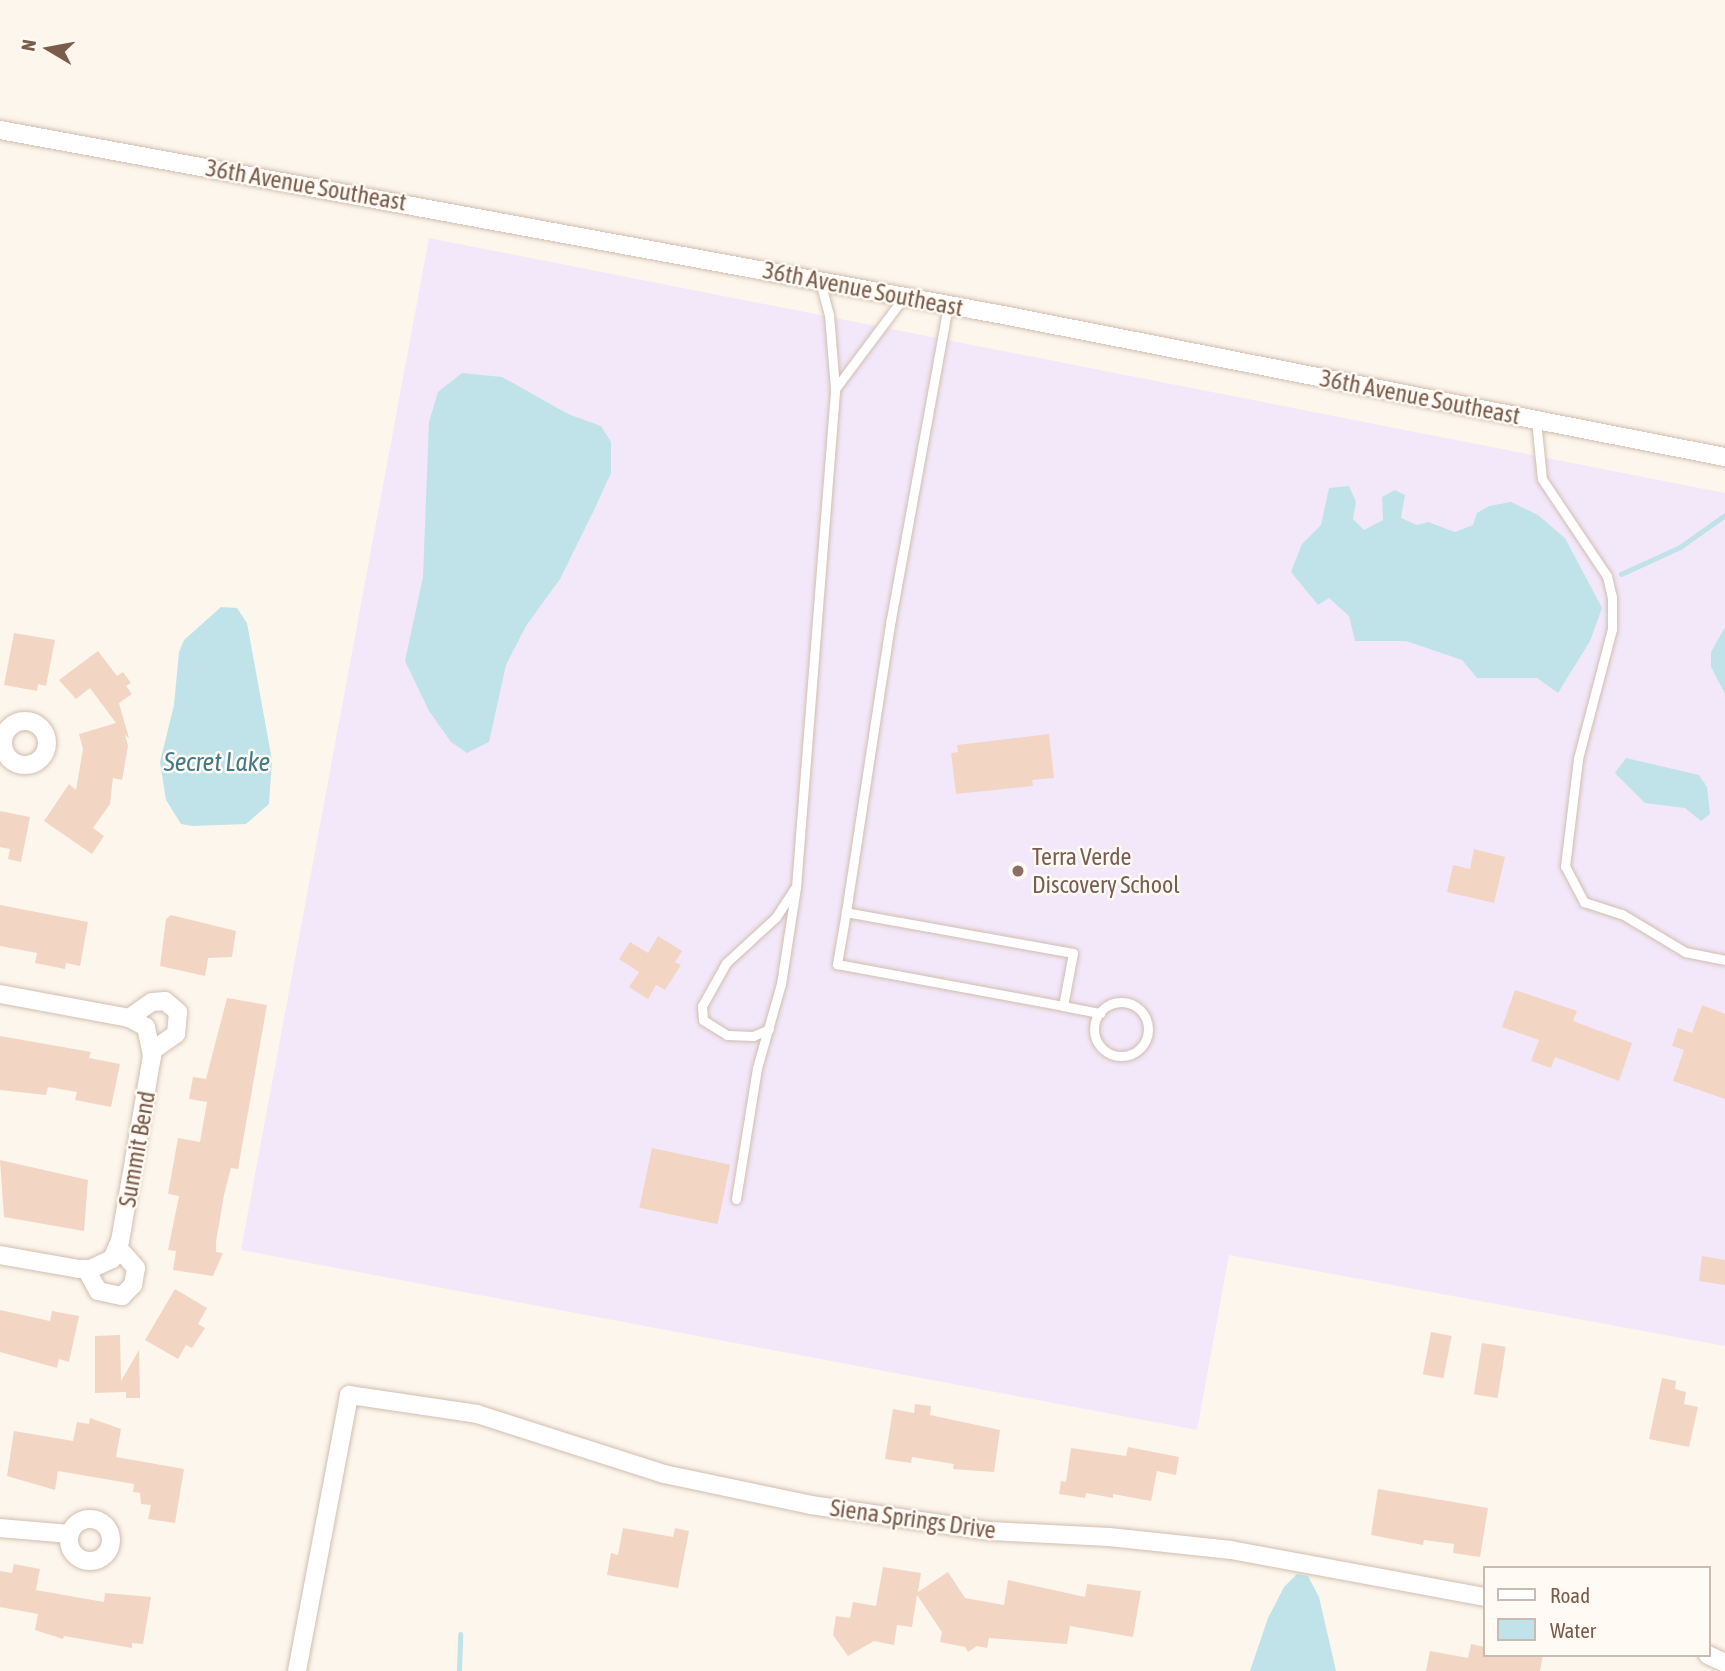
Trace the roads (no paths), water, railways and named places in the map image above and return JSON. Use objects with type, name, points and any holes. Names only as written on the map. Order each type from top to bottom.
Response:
[{"type":"street","name":"36th Avenue Southeast","points":[[0,130],[904,296],[1725,457]]},
{"type":"street","points":[[0,995],[129,1018],[146,1027],[152,1051],[176,1034],[178,1012],[165,1001],[152,1002],[129,1018]]},
{"type":"street","name":"Summit Bend","points":[[118,1247],[152,1051]]},
{"type":"street","points":[[0,1255],[86,1269],[107,1263],[118,1247],[136,1268],[133,1285],[122,1296],[98,1290],[86,1269]]},
{"type":"street","name":"Siena Springs Drive","points":[[297,1671],[349,1395],[477,1414],[652,1471],[811,1505],[990,1531],[1109,1536],[1231,1550],[1484,1597]]},
{"type":"street","points":[[0,1528],[70,1534]]},
{"type":"lane","points":[[736,1199],[757,1068],[781,984],[796,887],[835,389],[829,315],[820,281]]},
{"type":"lane","points":[[835,389],[904,296]]},
{"type":"lane","points":[[948,305],[891,619],[837,964],[1100,1013],[1114,1003],[1132,1004],[1145,1016],[1146,1041],[1133,1054],[1107,1052],[1094,1030],[1100,1013]]},
{"type":"lane","points":[[1536,420],[1542,479],[1607,576],[1612,597],[1612,629],[1578,759],[1565,866],[1584,902],[1622,914],[1685,952],[1725,960]]},
{"type":"lane","points":[[769,1029],[753,1036],[727,1035],[703,1020],[702,1006],[726,963],[776,917],[796,887]]},
{"type":"lane","points":[[846,912],[1073,953],[1063,1006]]},
{"type":"water","points":[[462,373],[502,377],[568,414],[601,426],[611,442],[611,473],[594,510],[560,579],[526,626],[506,665],[489,742],[467,753],[451,742],[429,711],[405,661],[423,577],[429,422],[438,392]]},
{"type":"water","points":[[1349,486],[1356,502],[1353,519],[1364,530],[1383,520],[1382,497],[1395,490],[1405,495],[1401,518],[1417,525],[1428,522],[1455,532],[1473,525],[1477,513],[1489,506],[1511,502],[1538,515],[1565,538],[1602,608],[1590,641],[1558,693],[1537,678],[1477,678],[1462,660],[1406,641],[1355,641],[1349,616],[1329,598],[1318,605],[1291,572],[1302,544],[1321,525],[1329,488]]},
{"type":"water","name":"Secret Lake","points":[[221,607],[237,608],[247,623],[272,760],[269,804],[246,824],[193,826],[181,824],[166,800],[160,762],[174,705],[179,652],[184,640]]},
{"type":"water","points":[[1725,627],[1725,694],[1711,667],[1711,652]]},
{"type":"water","points":[[1626,758],[1699,775],[1707,787],[1710,814],[1701,821],[1685,808],[1645,803],[1615,773]]},
{"type":"water","points":[[1297,1574],[1308,1576],[1319,1597],[1336,1671],[1250,1671],[1268,1618],[1284,1587]]},
{"type":"waterway","points":[[1621,574],[1680,547],[1725,515]]},
{"type":"waterway","points":[[459,1671],[460,1634]]},
{"type":"place","name":"Terra Verde Discovery School","points":[[1018,871]]}]
